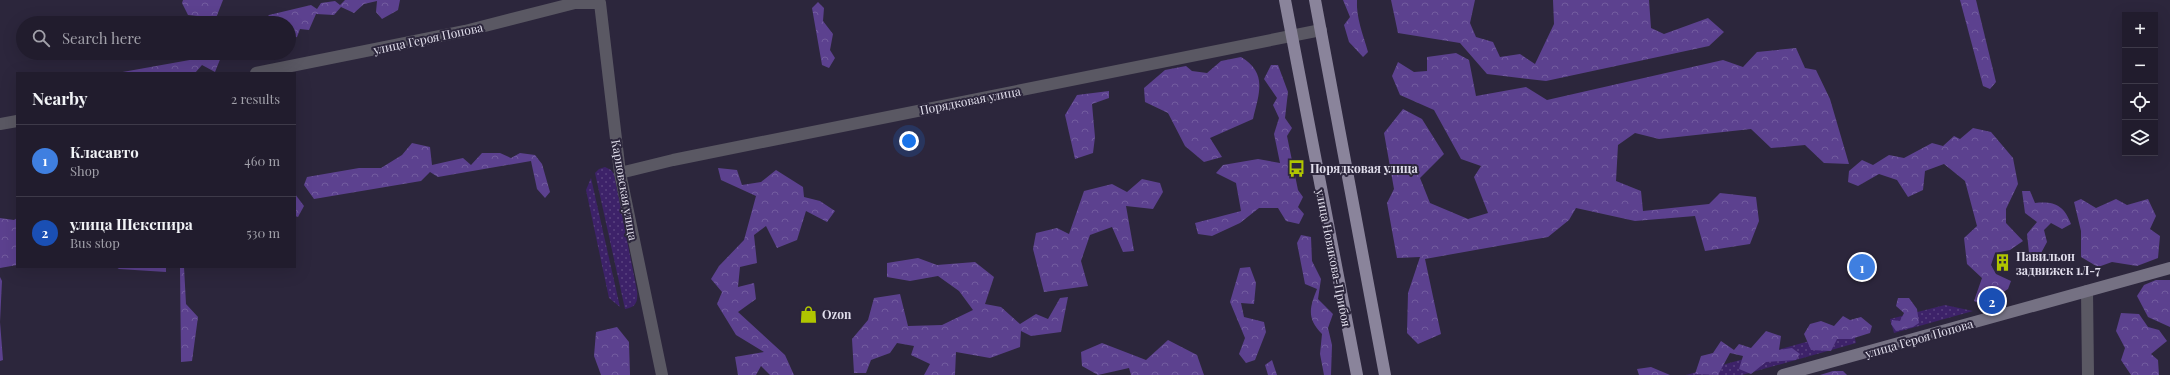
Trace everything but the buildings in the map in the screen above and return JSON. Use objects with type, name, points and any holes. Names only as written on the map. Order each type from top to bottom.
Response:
[{"type":"main road","name":"улица Новикова-Прибоя","points":[[1285,0],[1356,375]]},
{"type":"main road","points":[[1316,0],[1385,375]]},
{"type":"street","name":"улица Героя Попова","points":[[261,72],[465,31],[575,3],[600,3]]},
{"type":"street","name":"Карповская улица","points":[[600,3],[620,173],[662,375]]},
{"type":"street","name":"Порядковая улица","points":[[620,173],[672,160],[1321,30]]},
{"type":"street","points":[[0,124],[16,121]]},
{"type":"street","name":"улица Героя Попова","points":[[1783,375],[2170,268]]},
{"type":"street","points":[[2087,291],[2088,375]]},
{"type":"shaded area","points":[[605,167],[611,170],[614,174],[637,291],[636,303],[632,307],[625,309],[595,173],[599,169]]},
{"type":"shaded area","points":[[591,178],[620,307],[609,298],[586,190]]},
{"type":"shaded area","points":[[1945,305],[1973,311],[1894,333],[1890,319]]},
{"type":"shaded area","points":[[1853,329],[1856,343],[1742,375],[1686,375]]},
{"type":"green space","points":[[183,0],[223,0],[217,16],[188,15],[182,3]]},
{"type":"green space","points":[[345,0],[400,0],[398,10],[382,19],[376,12],[377,1],[364,4],[354,13],[341,7],[334,15],[316,14],[309,30],[300,29],[296,37],[296,16],[268,16],[311,5],[317,9],[321,3],[335,1],[340,5]]},
{"type":"green space","points":[[1343,0],[1357,0],[1359,20],[1368,52],[1363,57],[1349,42],[1344,25],[1350,17]]},
{"type":"green space","points":[[1391,0],[1475,0],[1470,23],[1476,37],[1493,42],[1500,57],[1520,54],[1535,64],[1554,24],[1553,0],[1649,0],[1651,28],[1664,34],[1708,18],[1724,32],[1709,46],[1546,81],[1487,74],[1460,43],[1398,33]]},
{"type":"green space","points":[[1960,0],[1976,0],[1996,82],[1990,89],[1983,86]]},
{"type":"green space","points":[[818,2],[824,8],[823,21],[833,34],[830,50],[835,58],[829,68],[822,65],[812,8]]},
{"type":"green space","points":[[1796,48],[1805,68],[1816,70],[1830,99],[1849,164],[1824,163],[1805,145],[1771,148],[1751,129],[1659,139],[1635,133],[1618,145],[1616,181],[1641,191],[1643,211],[1709,204],[1720,193],[1756,197],[1759,221],[1750,244],[1705,251],[1695,216],[1635,221],[1576,208],[1569,220],[1548,237],[1425,259],[1441,334],[1418,344],[1407,333],[1408,293],[1420,257],[1397,258],[1387,203],[1394,189],[1384,133],[1403,109],[1422,119],[1444,154],[1420,178],[1430,203],[1468,219],[1488,213],[1474,177],[1481,166],[1461,159],[1434,110],[1400,95],[1392,76],[1398,62],[1414,72],[1427,71],[1427,57],[1456,53],[1469,60],[1476,96],[1526,87],[1547,100],[1723,60],[1743,67],[1757,52]]},
{"type":"green space","points":[[1241,57],[1250,63],[1258,77],[1259,93],[1253,119],[1210,138],[1222,157],[1204,162],[1185,146],[1168,113],[1145,102],[1144,88],[1165,70],[1186,66],[1192,71],[1207,73],[1221,61]]},
{"type":"green space","points":[[190,60],[220,60],[215,72],[202,65],[196,72],[123,72]]},
{"type":"green space","points":[[1271,65],[1278,65],[1288,92],[1285,118],[1292,128],[1287,136],[1298,190],[1303,197],[1298,207],[1304,214],[1299,224],[1286,221],[1278,208],[1259,208],[1240,223],[1212,236],[1198,234],[1195,223],[1241,211],[1236,183],[1216,173],[1223,165],[1258,159],[1280,163],[1274,134],[1279,118],[1273,105],[1277,98],[1264,79]]},
{"type":"green space","points":[[1109,91],[1109,98],[1092,104],[1095,137],[1093,153],[1075,159],[1065,115],[1077,95]]},
{"type":"green space","points":[[1973,128],[1991,132],[2013,158],[2018,184],[2006,209],[2006,223],[2023,241],[2010,250],[1995,253],[1991,265],[1996,274],[2011,281],[2008,289],[1982,305],[1974,301],[1982,278],[1967,264],[1964,238],[1977,226],[1965,181],[1944,164],[1925,171],[1923,190],[1908,197],[1897,180],[1879,174],[1858,186],[1848,182],[1849,171],[1862,160],[1873,165],[1889,155],[1904,158],[1932,143],[1943,146],[1954,136],[1960,139]]},
{"type":"green space","points":[[412,143],[430,147],[432,165],[463,158],[471,165],[482,153],[500,153],[511,158],[520,153],[535,155],[542,164],[550,192],[545,198],[537,189],[531,161],[438,177],[430,172],[421,181],[314,199],[304,185],[307,177],[359,168],[381,168],[402,155]]},
{"type":"green space","points":[[718,168],[737,170],[742,185],[761,182],[776,170],[803,187],[804,197],[820,201],[835,211],[827,222],[806,211],[797,240],[777,248],[766,226],[754,235],[757,263],[740,267],[738,287],[754,283],[756,299],[738,312],[785,355],[794,375],[770,375],[761,366],[756,375],[738,375],[735,357],[764,352],[736,335],[717,304],[722,292],[711,279],[719,266],[744,240],[756,196],[721,180]]},
{"type":"green space","points":[[1142,179],[1160,183],[1163,192],[1153,209],[1126,206],[1134,251],[1123,252],[1112,227],[1090,235],[1081,261],[1088,286],[1044,292],[1033,249],[1036,233],[1057,228],[1069,234],[1084,191],[1112,184],[1127,192]]},
{"type":"green space","points":[[2022,191],[2030,191],[2035,203],[2048,203],[2062,208],[2071,224],[2062,229],[2051,223],[2044,230],[2047,242],[2040,255],[2029,253],[2027,234],[2037,222],[2025,213]]},
{"type":"green space","points":[[296,195],[304,206],[298,217],[296,216]]},
{"type":"green space","points":[[2081,199],[2096,208],[2116,199],[2127,205],[2148,199],[2156,216],[2150,229],[2160,236],[2158,258],[2137,266],[2112,262],[2098,267],[2081,257],[2081,231],[2074,202]]},
{"type":"green space","points":[[0,218],[14,220],[16,219],[16,265],[0,268]]},
{"type":"green space","points":[[1301,235],[1311,237],[1312,261],[1321,279],[1318,299],[1333,314],[1328,328],[1332,345],[1331,375],[1324,375],[1320,354],[1322,334],[1313,323],[1311,312],[1311,307],[1317,289],[1305,284],[1297,243]]},
{"type":"green space","points":[[918,258],[937,265],[975,262],[994,277],[985,304],[1001,307],[1020,324],[1036,314],[1048,319],[1060,298],[1068,297],[1061,332],[1031,336],[1021,331],[1020,347],[990,358],[956,352],[955,375],[924,375],[930,364],[911,355],[914,346],[897,343],[890,353],[871,360],[866,373],[854,373],[852,339],[868,320],[874,298],[900,294],[908,326],[942,325],[973,310],[959,291],[938,276],[910,281],[887,277],[887,263]]},
{"type":"green space","points":[[1250,267],[1256,283],[1254,304],[1241,303],[1244,317],[1264,322],[1266,332],[1255,360],[1246,363],[1239,354],[1245,338],[1230,302],[1240,268]]},
{"type":"green space","points":[[118,268],[166,268],[166,272]]},
{"type":"green space","points":[[180,268],[184,268],[186,304],[198,317],[192,361],[181,362]]},
{"type":"green space","points":[[0,277],[2,281],[0,322]]},
{"type":"green space","points":[[2156,280],[2170,280],[2170,327],[2148,317],[2137,296],[2144,285]]},
{"type":"green space","points":[[1898,298],[1909,298],[1917,309],[1919,323],[1913,327],[1896,331],[1891,324],[1892,320],[1900,321],[1904,313],[1896,306]]},
{"type":"green space","points":[[2121,313],[2139,314],[2148,327],[2159,330],[2167,341],[2151,354],[2158,360],[2159,375],[2131,375],[2121,360],[2125,348],[2116,331]]},
{"type":"green space","points":[[1843,316],[1850,320],[1861,317],[1872,326],[1870,333],[1851,339],[1837,339],[1831,351],[1811,350],[1804,334],[1810,324],[1821,321],[1834,326]]},
{"type":"green space","points":[[0,322],[3,360],[0,361]]},
{"type":"green space","points":[[617,327],[629,342],[630,375],[601,375],[594,356],[596,332]]},
{"type":"green space","points":[[1766,331],[1781,336],[1779,350],[1792,348],[1800,354],[1796,360],[1766,362],[1751,374],[1739,369],[1743,356],[1730,353],[1718,375],[1695,374],[1701,356],[1713,353],[1721,341],[1734,350],[1739,344],[1751,348]]},
{"type":"green space","points":[[1168,340],[1197,355],[1204,375],[1131,375],[1129,368],[1098,375],[1082,366],[1081,352],[1102,343],[1146,360]]},
{"type":"green space","points":[[1272,360],[1277,375],[1268,375],[1265,365]]},
{"type":"green space","points":[[1651,367],[1670,375],[1639,375],[1637,369]]},
{"type":"green space","points":[[1833,371],[1843,371],[1847,375],[1820,375]]},
{"type":"place","name":"Порядковая улица","points":[[1297,168]]},
{"type":"place","name":"Павильон задвижек 1Л-7","points":[[2003,263]]},
{"type":"place","name":"Класавто","points":[[1862,267]]},
{"type":"place","name":"улица Шекспира","points":[[1992,301]]},
{"type":"place","name":"Ozon","points":[[809,314]]}]
